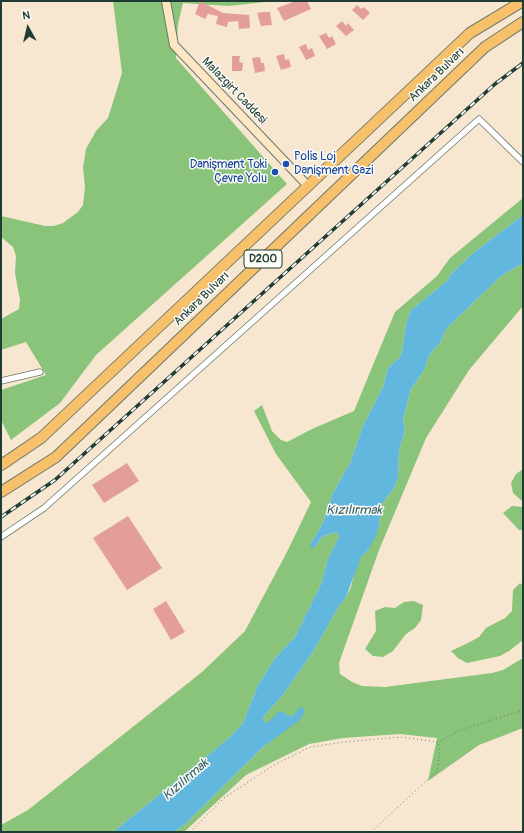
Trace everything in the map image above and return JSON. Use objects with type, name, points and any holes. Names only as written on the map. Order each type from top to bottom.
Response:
[{"type":"highway","name":"Ankara Bulvarı","points":[[1,465],[41,438],[470,33],[523,1]]},
{"type":"highway","name":"Ankara Bulvarı","points":[[1,492],[56,458],[484,47],[523,22]]},
{"type":"street","name":"Malazgirt Caddesi","points":[[166,1],[174,45],[308,186]]},
{"type":"street","points":[[1,537],[44,508],[479,119],[523,162]]},
{"type":"street","points":[[1,381],[40,372]]},
{"type":"path","points":[[190,832],[224,798],[274,765],[310,747],[344,742],[400,737],[438,742],[461,730],[523,710]]},
{"type":"path","points":[[372,832],[437,771],[440,753],[438,742]]},
{"type":"green space","points":[[113,1],[275,1],[228,6],[183,3],[178,24],[176,58],[287,184],[96,355],[60,403],[11,440],[1,420],[1,390],[46,375],[26,342],[1,350],[1,319],[19,309],[20,300],[15,273],[16,256],[13,247],[1,237],[1,216],[45,226],[54,226],[63,223],[78,212],[83,205],[85,187],[83,168],[86,149],[96,131],[108,118],[122,73]]},
{"type":"green space","points":[[523,198],[523,215],[472,254],[451,274],[447,281],[411,310],[406,324],[400,357],[388,368],[383,387],[363,426],[350,463],[333,493],[322,525],[311,543],[315,547],[323,536],[337,532],[339,537],[327,561],[322,582],[295,637],[275,658],[258,685],[243,723],[228,739],[113,832],[1,832],[1,825],[28,810],[202,672],[245,631],[288,550],[311,502],[276,454],[254,411],[262,405],[272,431],[281,440],[287,442],[312,429],[354,411],[395,312],[437,276],[450,258]]},
{"type":"green space","points":[[523,263],[523,306],[469,370],[426,438],[379,550],[339,663],[340,674],[352,682],[362,686],[385,687],[492,673],[503,670],[523,658],[523,728],[479,745],[428,781],[437,738],[400,734],[343,738],[309,744],[246,775],[184,832],[174,832],[186,823],[263,747],[278,735],[294,715],[267,723],[263,720],[265,715],[282,696],[313,652],[339,606],[346,597],[351,587],[356,566],[361,557],[368,550],[379,526],[381,505],[394,488],[398,478],[399,451],[405,430],[403,420],[411,389],[424,370],[430,354],[440,343],[446,329],[501,276]]},
{"type":"green space","points":[[523,469],[523,502],[513,493],[511,483],[516,474]]},
{"type":"green space","points":[[512,506],[523,507],[523,530],[519,530],[503,513]]},
{"type":"green space","points":[[520,583],[523,586],[523,640],[500,656],[467,663],[458,658],[451,651],[479,637],[486,628],[505,618],[512,611],[513,590]]},
{"type":"green space","points":[[414,601],[423,605],[421,620],[415,628],[406,634],[393,651],[383,657],[373,656],[365,649],[376,631],[375,611],[385,607],[395,608],[404,602]]},
{"type":"water","name":"Kızılırmak","points":[[523,215],[523,263],[501,276],[446,329],[440,343],[430,354],[424,370],[411,389],[403,420],[405,430],[399,451],[398,478],[394,488],[381,505],[379,526],[376,536],[368,550],[361,557],[346,597],[339,606],[313,652],[282,696],[265,715],[263,720],[267,723],[279,712],[284,712],[288,716],[294,715],[300,707],[305,709],[301,719],[263,747],[186,823],[174,832],[113,832],[228,739],[243,723],[258,685],[275,658],[295,637],[322,582],[327,561],[339,537],[337,532],[323,536],[315,547],[310,548],[311,543],[322,525],[333,493],[350,463],[363,426],[383,387],[388,368],[400,357],[406,324],[411,310],[447,281],[451,274],[472,254]]},
{"type":"building","points":[[200,1],[223,13],[249,15],[250,28],[239,29],[238,21],[228,22],[227,27],[216,24],[218,16],[208,14],[205,19],[195,14]]},
{"type":"building","points":[[296,1],[307,1],[311,9],[284,21],[277,8]]},
{"type":"building","points":[[357,5],[361,9],[364,7],[370,13],[363,20],[352,10]]},
{"type":"building","points":[[270,12],[272,25],[261,26],[257,13]]},
{"type":"building","points":[[342,21],[346,26],[348,23],[354,30],[346,36],[336,26]]},
{"type":"building","points":[[326,33],[329,38],[332,36],[336,44],[327,49],[319,36]]},
{"type":"building","points":[[306,44],[308,50],[312,48],[315,56],[306,60],[299,47]]},
{"type":"building","points":[[284,54],[285,60],[289,59],[291,67],[281,70],[276,56]]},
{"type":"building","points":[[232,56],[240,56],[239,62],[243,63],[242,71],[232,71]]},
{"type":"building","points":[[260,57],[261,63],[264,63],[265,71],[255,73],[252,58]]},
{"type":"building","points":[[258,112],[268,120],[263,125],[254,117]]},
{"type":"building","points":[[127,463],[139,481],[104,503],[92,485]]},
{"type":"building","points":[[128,516],[162,568],[127,590],[93,538]]},
{"type":"building","points":[[166,601],[185,632],[171,640],[153,609]]},
{"type":"railway","points":[[1,517],[55,480],[495,84],[523,63]]},
{"type":"place","name":"Polis Loj Danişment Gazi","points":[[286,164]]},
{"type":"place","name":"Danişment Toki Çevre Yolu","points":[[275,172]]}]
